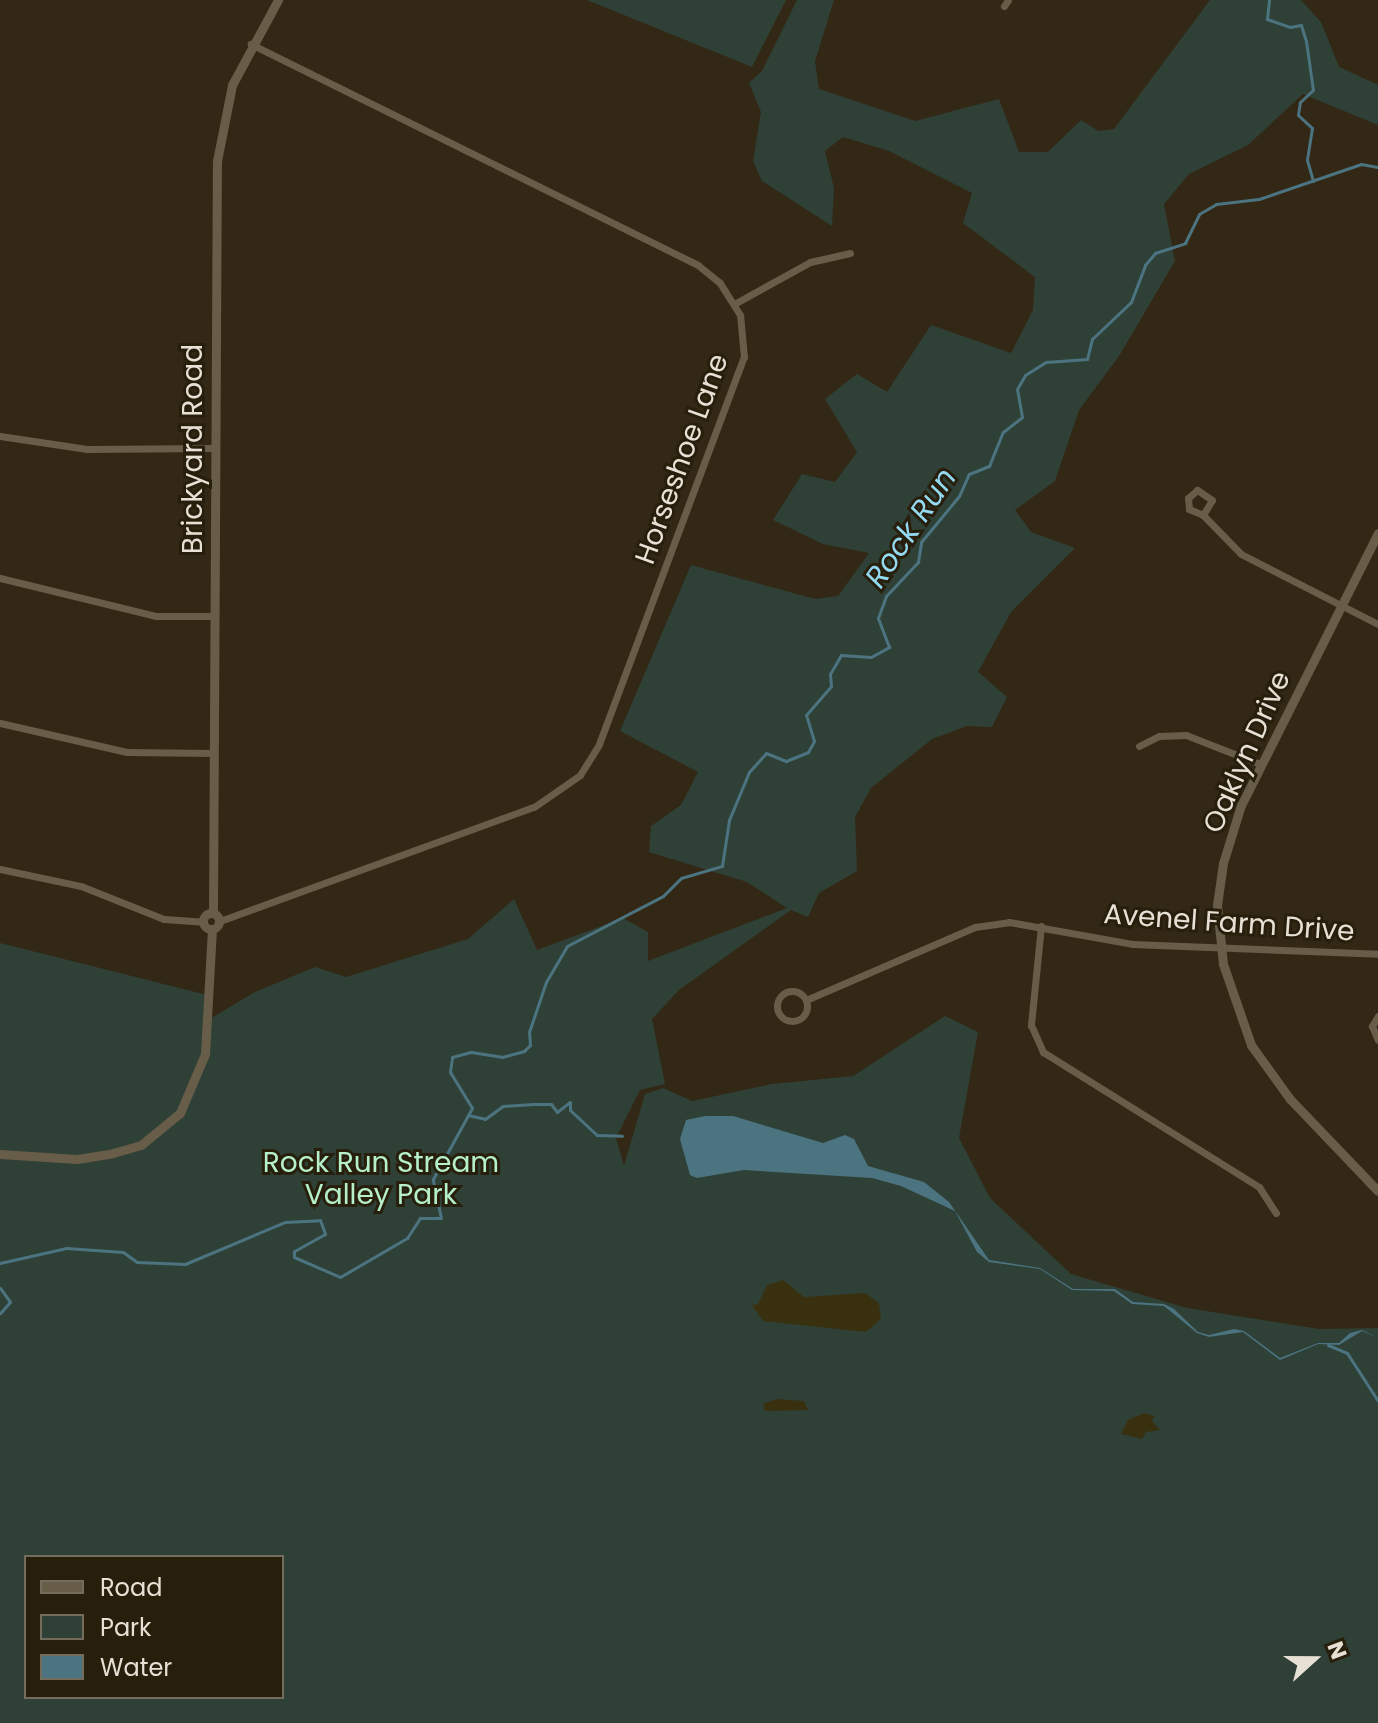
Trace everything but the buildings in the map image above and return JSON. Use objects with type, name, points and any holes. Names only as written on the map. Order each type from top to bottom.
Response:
[{"type":"street","name":"Brickyard Road","points":[[216,917],[213,753],[217,161],[227,103],[251,44],[278,0]]},
{"type":"street","name":"Horseshoe Lane","points":[[216,917],[534,807],[580,775],[599,744],[739,378],[744,333],[734,304],[720,283],[698,265],[251,44]]},
{"type":"street","points":[[734,304],[810,262],[850,253]]},
{"type":"street","points":[[0,436],[87,449],[214,448]]},
{"type":"street","points":[[1203,515],[1241,554],[1378,624]]},
{"type":"street","name":"Oaklyn Drive","points":[[1378,533],[1260,764],[1223,863],[1217,905],[1220,948],[1241,1021],[1265,1066],[1378,1191]]},
{"type":"street","points":[[0,578],[156,616],[214,616]]},
{"type":"street","points":[[0,723],[127,752],[213,753]]},
{"type":"street","points":[[1139,746],[1159,736],[1186,735],[1260,764]]},
{"type":"street","points":[[0,869],[81,886],[164,919],[203,922],[216,917]]},
{"type":"street","points":[[0,1154],[77,1159],[113,1153],[141,1145],[180,1113],[205,1054],[212,930],[216,917]]},
{"type":"street","points":[[203,922],[212,930]]},
{"type":"street","name":"Avenel Farm Drive","points":[[806,1000],[797,992],[785,993],[779,1012],[788,1020],[800,1019],[806,1000],[975,927],[1009,922],[1132,944],[1378,954]]},
{"type":"street","points":[[1041,926],[1031,1025],[1043,1052],[1259,1187],[1276,1213]]},
{"type":"street","points":[[1378,1016],[1372,1026],[1378,1040]]},
{"type":"green space","points":[[587,0],[786,0],[752,67]]},
{"type":"green space","name":"Rock Run Stream Valley Park","points":[[797,0],[834,0],[815,61],[819,89],[915,121],[999,99],[1019,152],[1048,152],[1081,120],[1098,131],[1114,129],[1210,0],[1301,0],[1321,22],[1339,67],[1378,85],[1378,125],[1303,94],[1248,145],[1189,174],[1164,204],[1175,261],[1119,356],[1079,410],[1055,481],[1015,510],[1031,532],[1075,548],[1011,612],[978,672],[1007,697],[992,727],[967,726],[932,739],[871,788],[855,817],[857,871],[819,893],[808,917],[791,910],[679,990],[652,1019],[665,1084],[640,1090],[616,1138],[624,1166],[645,1094],[663,1088],[692,1101],[772,1084],[853,1076],[945,1016],[978,1032],[959,1138],[990,1198],[1071,1274],[1187,1308],[1319,1329],[1378,1328],[1378,1723],[0,1723],[0,943],[211,996],[210,1019],[253,993],[315,967],[346,977],[468,939],[514,899],[537,950],[623,918],[648,932],[648,961],[787,908],[747,882],[649,852],[651,826],[681,805],[698,772],[620,731],[691,565],[815,599],[838,596],[869,553],[823,544],[773,520],[802,474],[835,482],[857,452],[825,399],[857,374],[887,392],[931,325],[1011,353],[1033,310],[1035,277],[963,223],[972,193],[889,151],[843,137],[825,151],[834,188],[832,226],[762,181],[753,161],[761,112],[749,83],[762,71]]},
{"type":"sand","points":[[783,1280],[804,1297],[865,1293],[879,1303],[881,1319],[866,1332],[763,1321],[752,1305],[758,1304],[767,1285]]},
{"type":"sand","points":[[777,1399],[804,1401],[808,1410],[765,1411],[763,1404]]},
{"type":"sand","points":[[1144,1413],[1155,1416],[1152,1421],[1160,1430],[1146,1432],[1142,1439],[1121,1434],[1128,1420]]},
{"type":"water","points":[[733,1116],[823,1143],[845,1135],[854,1139],[868,1166],[924,1182],[949,1202],[989,1260],[1040,1268],[1073,1289],[1115,1289],[1133,1302],[1164,1304],[1174,1309],[1198,1332],[1209,1335],[1234,1329],[1244,1331],[1280,1358],[1318,1343],[1339,1343],[1350,1333],[1362,1330],[1378,1338],[1362,1331],[1339,1345],[1318,1344],[1280,1360],[1243,1332],[1209,1337],[1197,1333],[1164,1306],[1132,1304],[1114,1291],[1072,1290],[1040,1269],[989,1262],[977,1252],[955,1211],[901,1186],[872,1178],[744,1170],[697,1178],[690,1175],[680,1139],[686,1120]]},
{"type":"waterway","points":[[1269,0],[1267,19],[1290,27],[1301,25],[1306,41],[1313,90],[1300,102],[1298,115],[1312,128],[1307,160],[1313,181]]},
{"type":"waterway","name":"Rock Run","points":[[0,1263],[66,1248],[123,1252],[137,1262],[185,1264],[285,1222],[320,1220],[325,1234],[294,1251],[294,1257],[340,1277],[407,1238],[420,1218],[441,1218],[433,1179],[472,1108],[450,1072],[452,1057],[471,1052],[502,1057],[524,1051],[530,1045],[529,1032],[546,982],[567,946],[663,896],[681,878],[722,866],[729,820],[749,772],[766,753],[786,761],[808,752],[814,741],[806,715],[831,686],[830,674],[841,655],[871,657],[889,647],[878,618],[886,596],[918,562],[921,542],[959,496],[969,474],[989,466],[1003,432],[1022,417],[1017,389],[1025,375],[1046,362],[1087,359],[1092,339],[1131,302],[1145,265],[1155,253],[1185,243],[1199,214],[1216,204],[1259,199],[1361,164],[1378,167]]},
{"type":"waterway","points":[[468,1115],[485,1119],[503,1106],[533,1104],[551,1104],[557,1112],[570,1102],[570,1110],[597,1135],[622,1136]]},
{"type":"waterway","name":"Rock Run","points":[[0,1288],[10,1302],[0,1313]]},
{"type":"waterway","points":[[1328,1345],[1347,1353],[1378,1401]]}]
